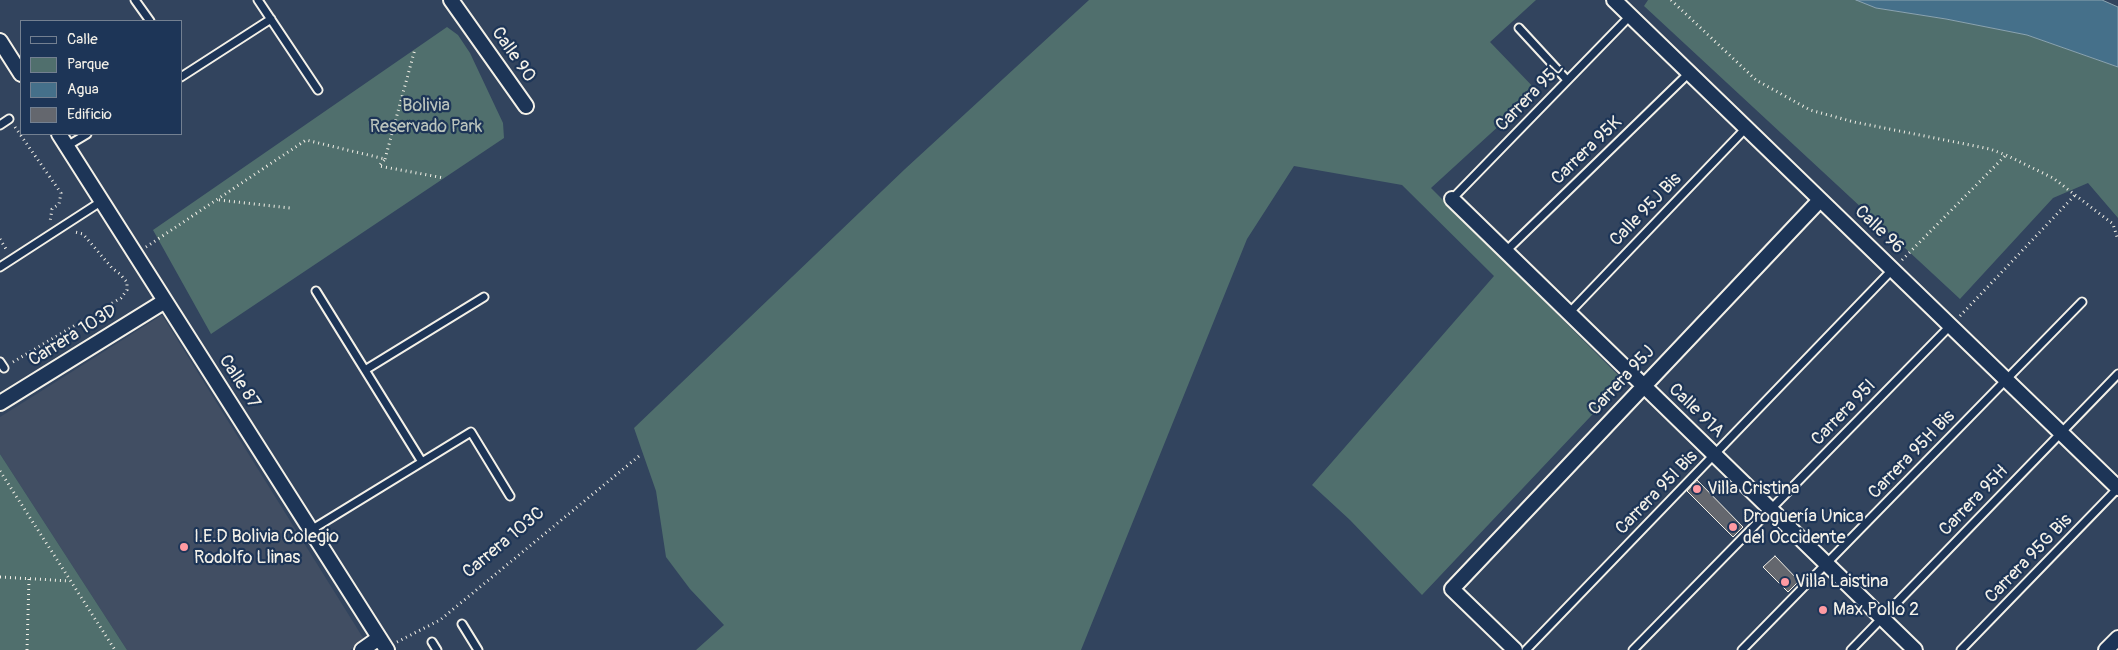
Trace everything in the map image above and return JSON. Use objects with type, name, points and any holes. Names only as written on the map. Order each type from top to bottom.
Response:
[{"type":"street","name":"Calle 90","points":[[451,0],[526,106]]},
{"type":"street","name":"Calle 96","points":[[1614,0],[2118,488]]},
{"type":"street","points":[[0,41],[20,72]]},
{"type":"street","name":"Calle 87","points":[[60,135],[384,645]]},
{"type":"street","name":"Calle 91A","points":[[1452,199],[1915,650]]},
{"type":"street","name":"Carrera 95J","points":[[1515,650],[1452,588],[1820,200]]},
{"type":"street","name":"Carrera 103D","points":[[0,403],[165,301]]},
{"type":"street","points":[[2106,650],[2118,638]]},
{"type":"street","points":[[362,650],[384,645]]},
{"type":"lane","points":[[136,0],[149,20]]},
{"type":"lane","points":[[258,0],[318,90]]},
{"type":"lane","name":"Carrera 95L","points":[[1452,199],[1630,16]]},
{"type":"lane","points":[[183,74],[271,19]]},
{"type":"lane","points":[[1519,28],[1568,80]]},
{"type":"lane","name":"Carrera 95K","points":[[1506,251],[1689,73]]},
{"type":"lane","points":[[0,124],[9,119]]},
{"type":"lane","name":"Calle 95J Bis","points":[[1569,313],[1746,128]]},
{"type":"lane","points":[[67,146],[85,135]]},
{"type":"lane","points":[[0,267],[102,202]]},
{"type":"lane","name":"Carrera 95I Bis","points":[[1526,650],[1892,270]]},
{"type":"lane","points":[[316,291],[422,462]]},
{"type":"lane","points":[[365,370],[484,297]]},
{"type":"lane","name":"Carrera 95H Bis","points":[[1742,650],[2082,302]]},
{"type":"lane","name":"Carrera 95I","points":[[1633,650],[1950,326]]},
{"type":"lane","name":"Carrera 95H","points":[[1851,650],[2118,374]]},
{"type":"lane","points":[[311,530],[471,432],[510,496]]},
{"type":"lane","name":"Carrera 95G Bis","points":[[1961,650],[2118,488]]},
{"type":"lane","points":[[462,624],[478,650]]},
{"type":"lane","points":[[432,642],[437,650]]},
{"type":"path","points":[[1670,0],[1756,80],[1810,110],[1854,122],[1990,149],[2006,155],[2053,178],[2113,224],[2118,240]]},
{"type":"path","points":[[415,49],[385,159],[379,166],[444,178]]},
{"type":"path","points":[[9,119],[20,135]]},
{"type":"path","points":[[2,365],[121,298],[127,290],[127,282],[112,268],[84,234],[77,231],[55,232],[51,225],[50,216],[52,209],[59,204],[61,193],[20,135]]},
{"type":"path","points":[[135,254],[306,140],[385,159]]},
{"type":"path","points":[[1892,270],[2006,155]]},
{"type":"path","points":[[1950,326],[2075,195]]},
{"type":"path","points":[[218,200],[290,208]]},
{"type":"path","name":"Carrera 103C","points":[[384,645],[440,620],[640,456]]},
{"type":"path","points":[[0,471],[115,650]]},
{"type":"path","points":[[0,577],[70,581]]},
{"type":"path","points":[[27,650],[29,579]]},
{"type":"shaded area","name":"I.E.D Bolivia Colegio Rodolfo Llinas","points":[[162,315],[365,641],[350,650],[127,650],[0,454],[0,417]]},
{"type":"green space","points":[[1089,0],[1536,0],[1490,42],[1537,91],[1431,188],[1624,381],[1422,595],[1350,520],[1312,485],[1494,276],[1402,185],[1294,166],[1247,239],[1081,650],[696,650],[724,625],[690,589],[666,557],[656,491],[634,428],[905,169]]},
{"type":"green space","points":[[1648,0],[1856,0],[1876,8],[2027,35],[2118,67],[2118,218],[2088,183],[2053,198],[1960,299],[1644,6]]},
{"type":"green space","name":"Bolivia Reservado Park","points":[[447,27],[458,35],[470,53],[503,123],[504,138],[211,334],[153,230]]},
{"type":"green space","points":[[0,454],[127,650],[0,650]]},
{"type":"water","points":[[1856,0],[2102,0],[2118,7],[2118,67],[2027,35],[1876,8]]},
{"type":"building","points":[[1697,480],[1743,527],[1733,537],[1687,491]]},
{"type":"building","points":[[1775,556],[1799,581],[1788,592],[1763,567]]},
{"type":"place","name":"Villa Cristina","points":[[1697,489]]},
{"type":"place","name":"Droguería Unica del Occidente","points":[[1733,527]]},
{"type":"place","name":"I.E.D Bolivia Colegio Rodolfo Llinas","points":[[184,547]]},
{"type":"place","name":"Villa Laistina","points":[[1785,582]]},
{"type":"place","name":"Max Pollo 2","points":[[1823,610]]}]
